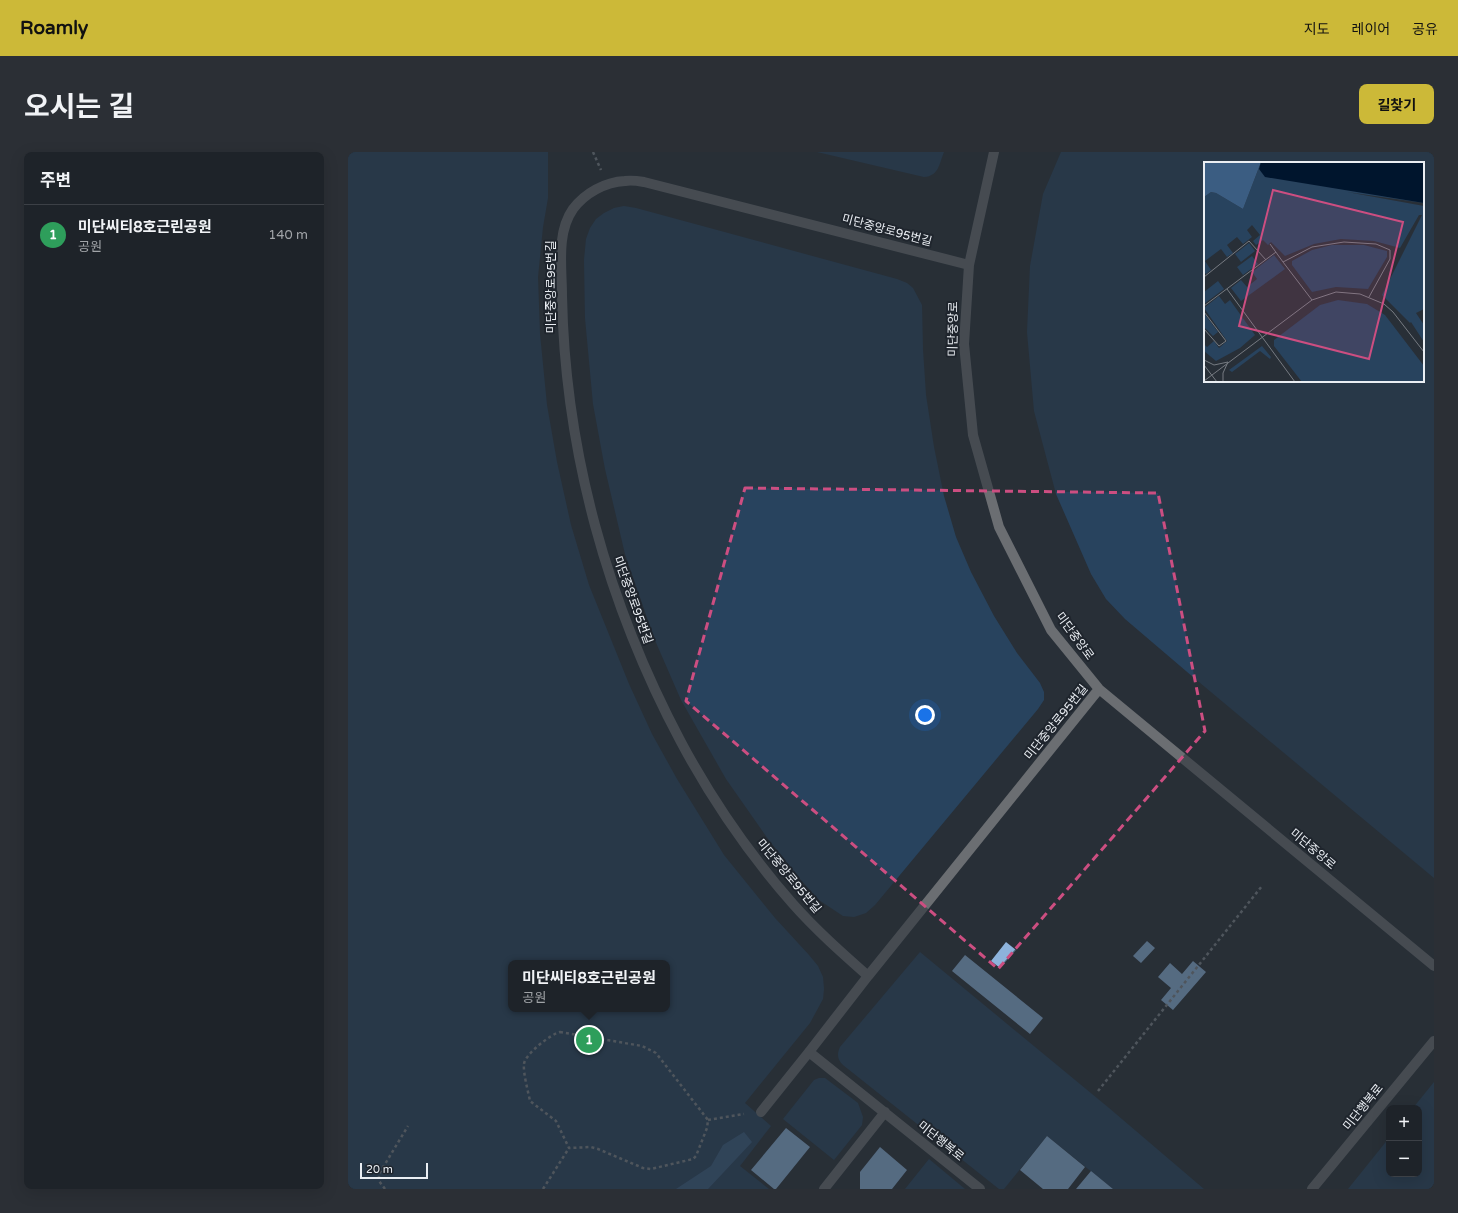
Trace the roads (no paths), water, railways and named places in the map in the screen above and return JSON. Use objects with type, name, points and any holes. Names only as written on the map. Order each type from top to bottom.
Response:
[{"type":"street","name":"미단중앙로","points":[[994,152],[970,265],[964,344],[973,435],[999,527],[1051,630],[1099,689],[1434,966]]},
{"type":"street","name":"미단중앙로95번길","points":[[970,265],[644,182],[624,180],[608,184],[594,190],[582,198],[567,220],[563,236],[562,291],[565,356],[571,414],[578,455],[603,555],[621,609],[638,652],[681,742],[706,786],[737,833],[794,904],[822,934],[868,976],[1099,689]]},
{"type":"street","points":[[760,1112],[868,976]]},
{"type":"street","name":"미단행복로","points":[[1312,1189],[1434,1041]]},
{"type":"street","name":"미단행복로","points":[[809,1052],[980,1189]]},
{"type":"street","points":[[824,1189],[885,1112]]},
{"type":"place","name":"미단씨티8호근린공원","points":[[589,1040]]}]
